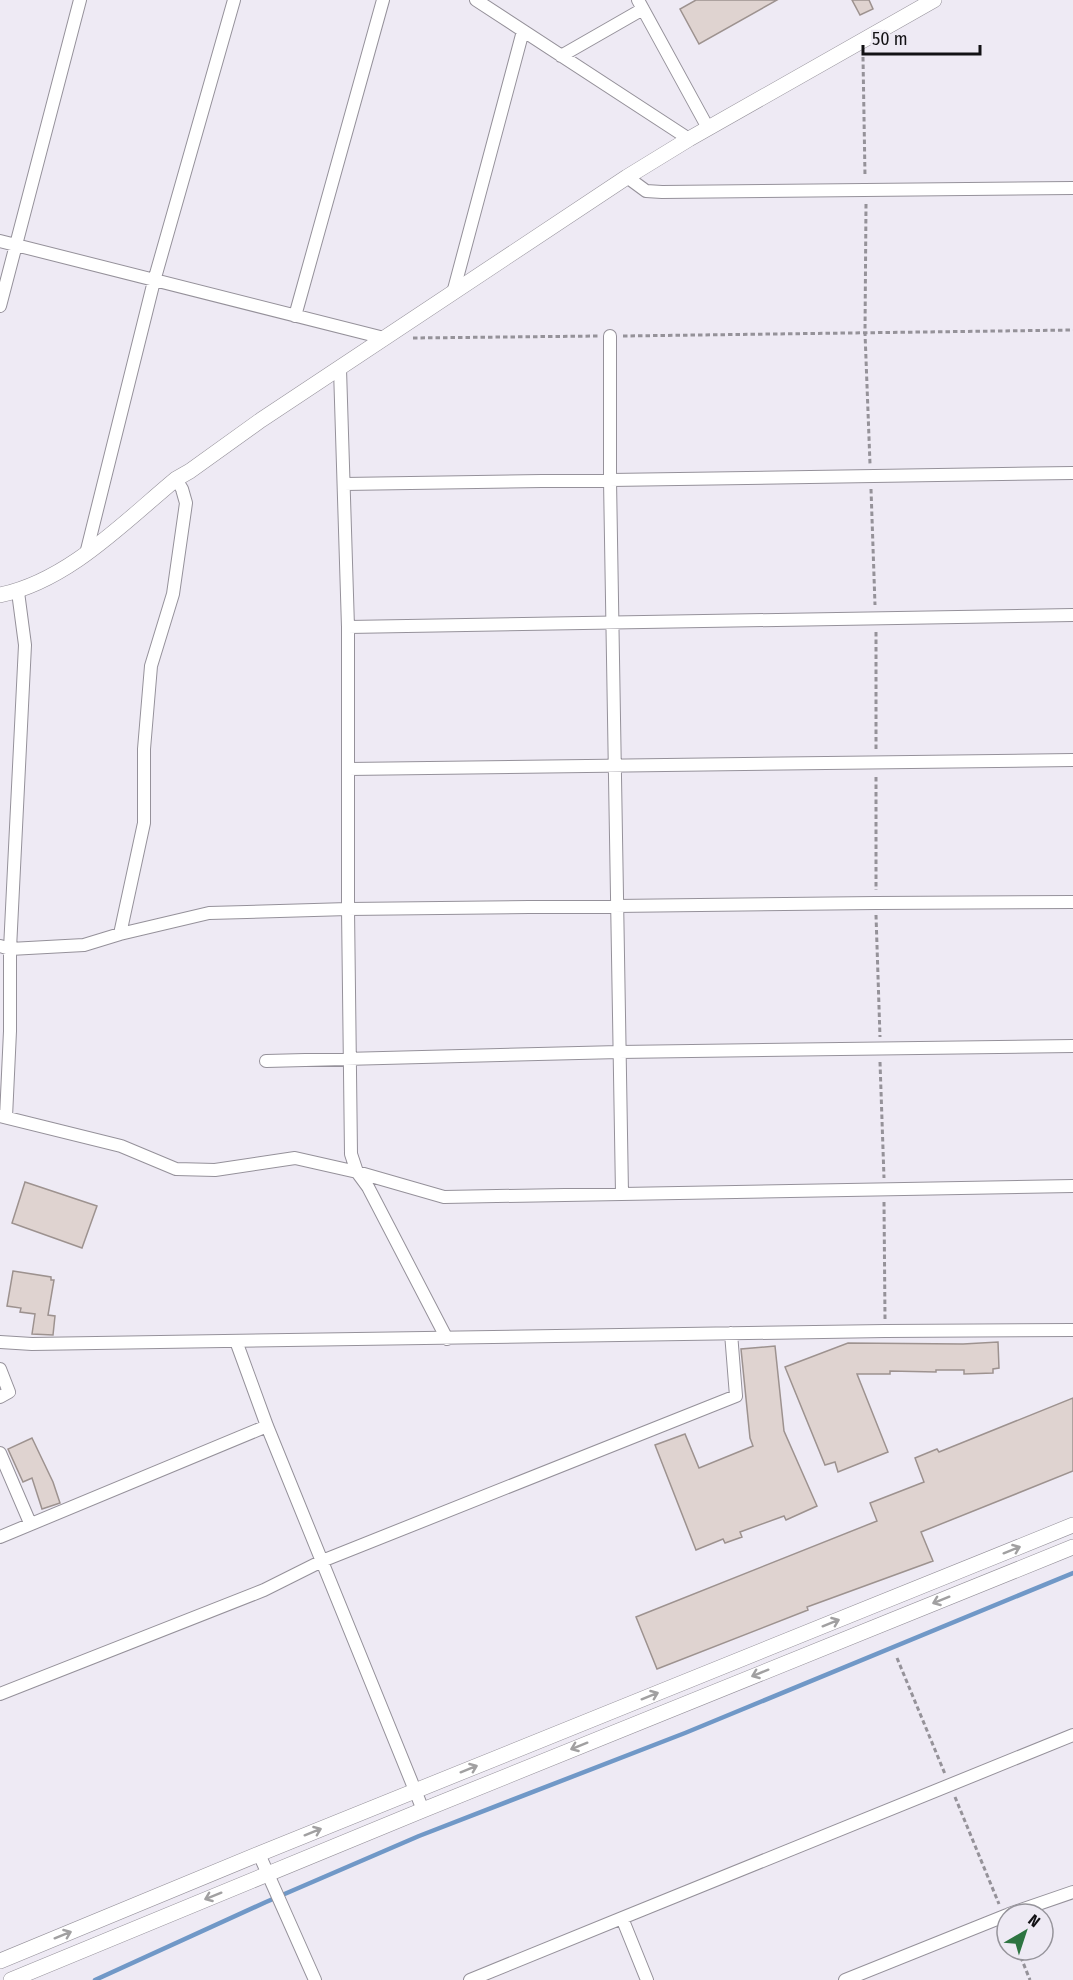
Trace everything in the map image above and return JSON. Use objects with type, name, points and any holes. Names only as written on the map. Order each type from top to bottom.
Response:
[{"type":"street","points":[[0,306],[80,0]]},
{"type":"street","points":[[86,554],[154,281],[234,0]]},
{"type":"street","points":[[295,316],[383,0]]},
{"type":"street","points":[[476,0],[689,139]]},
{"type":"street","points":[[0,596],[18,592],[65,569],[176,479],[627,177],[708,128],[934,0]]},
{"type":"street","points":[[561,56],[641,5],[708,128]]},
{"type":"street","points":[[453,293],[523,31]]},
{"type":"street","points":[[627,177],[646,190],[662,192],[1073,188]]},
{"type":"street","points":[[0,241],[384,338]]},
{"type":"street","points":[[610,336],[610,480],[622,1194]]},
{"type":"street","points":[[340,369],[348,627],[351,1154],[357,1172],[368,1187],[447,1339]]},
{"type":"street","points":[[344,484],[1073,473]]},
{"type":"street","points":[[120,934],[144,823],[144,749],[151,666],[173,594],[186,503],[176,479]]},
{"type":"street","points":[[18,592],[25,645],[5,947],[10,1031],[3,1117],[121,1146],[176,1169],[215,1170],[295,1158],[357,1172],[444,1197],[1073,1186]]},
{"type":"street","points":[[348,627],[1073,615]]},
{"type":"street","points":[[348,769],[1073,760]]},
{"type":"street","points":[[5,947],[84,945],[209,913],[348,909],[1073,902]]},
{"type":"street","points":[[266,1061],[619,1052],[1073,1046]]},
{"type":"street","points":[[0,1342],[32,1344],[1073,1330]]},
{"type":"street","points":[[0,1694],[264,1590],[322,1561],[736,1396],[731,1333]]},
{"type":"street","points":[[236,1341],[267,1426],[423,1810]]},
{"type":"street","points":[[0,1369],[9,1392],[0,1396]]},
{"type":"street","points":[[0,1537],[267,1426]]},
{"type":"street","points":[[0,1453],[30,1523]]},
{"type":"street","points":[[1073,1525],[4,1959],[15,1979],[423,1810],[1073,1546]]},
{"type":"street","points":[[471,1980],[1073,1735]]},
{"type":"street","points":[[259,1854],[315,1980]]},
{"type":"street","points":[[1044,1902],[1073,1892]]},
{"type":"street","points":[[622,1918],[647,1980]]},
{"type":"street","points":[[845,1980],[995,1920]]},
{"type":"path","points":[[862,40],[866,190],[865,333]]},
{"type":"path","points":[[384,338],[1073,330]]},
{"type":"path","points":[[884,1189],[885,1331]]},
{"type":"path","points":[[897,1658],[1001,1902]]},
{"type":"path","points":[[1023,1962],[1030,1980]]},
{"type":"building","points":[[696,0],[777,0],[699,44],[680,9]]},
{"type":"building","points":[[852,0],[869,0],[873,9],[860,15]]},
{"type":"building","points":[[25,1182],[97,1206],[82,1248],[12,1223]]},
{"type":"building","points":[[13,1271],[51,1277],[51,1280],[54,1280],[48,1315],[55,1316],[53,1335],[32,1334],[35,1314],[20,1312],[21,1308],[7,1306]]},
{"type":"building","points":[[998,1342],[999,1368],[993,1369],[993,1373],[964,1374],[964,1370],[936,1370],[936,1372],[890,1371],[890,1374],[857,1374],[888,1452],[838,1472],[835,1462],[825,1465],[785,1367],[848,1343]]},
{"type":"building","points":[[775,1346],[784,1431],[817,1506],[786,1520],[784,1516],[740,1532],[742,1537],[725,1543],[723,1539],[696,1550],[655,1445],[685,1434],[699,1468],[753,1446],[750,1438],[741,1349]]},
{"type":"building","points":[[1073,1398],[1073,1471],[921,1532],[933,1561],[807,1607],[808,1610],[657,1669],[636,1617],[877,1521],[870,1503],[924,1482],[915,1458],[937,1449],[939,1452]]},
{"type":"building","points":[[32,1438],[53,1482],[60,1503],[42,1509],[32,1478],[23,1482],[8,1449]]},
{"type":"waterway","points":[[95,1980],[266,1902],[419,1836],[685,1733],[1073,1573]]}]
